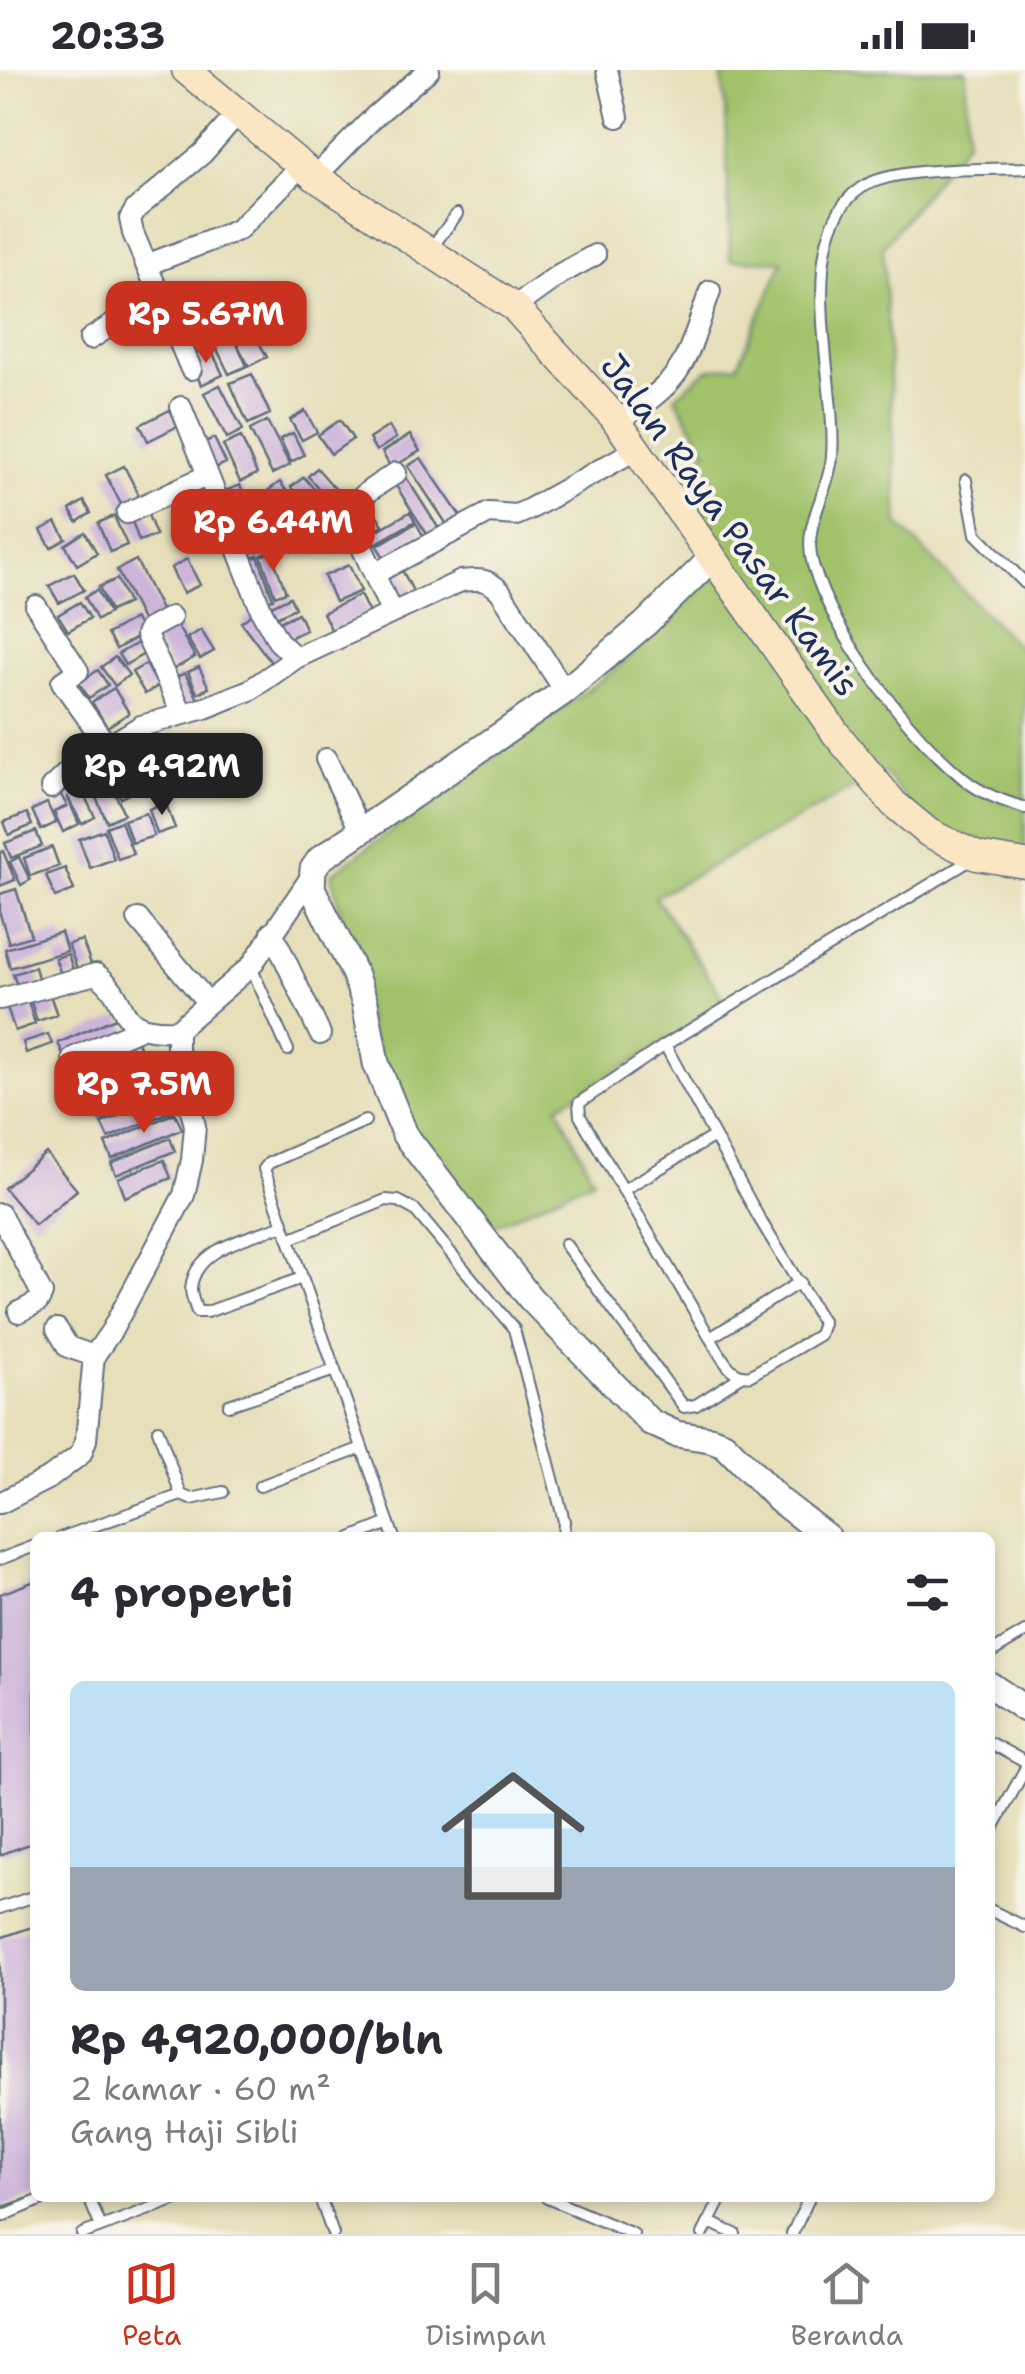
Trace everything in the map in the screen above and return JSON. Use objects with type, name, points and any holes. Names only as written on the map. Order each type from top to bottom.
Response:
[{"type":"main road","name":"Jalan Raya Pasar Kamis","points":[[194,72],[237,114],[308,172],[514,308],[617,421],[838,736],[894,804],[929,832],[977,856],[1025,864]]},
{"type":"street","points":[[146,265],[238,230],[429,70]]},
{"type":"street","points":[[607,70],[618,117]]},
{"type":"street","points":[[191,369],[130,227],[132,214],[204,153],[237,114]]},
{"type":"street","points":[[514,308],[560,274],[595,255]]},
{"type":"street","points":[[617,421],[650,402],[680,372],[710,291]]},
{"type":"street","points":[[90,339],[159,295]]},
{"type":"street","points":[[180,407],[262,612],[278,641],[296,658]]},
{"type":"street","points":[[374,574],[488,513],[516,514],[528,510],[637,449]]},
{"type":"street","points":[[392,611],[350,521],[350,512],[356,502],[396,473]]},
{"type":"street","points":[[127,513],[206,476]]},
{"type":"street","points":[[72,1058],[141,1028],[177,1030],[251,966],[320,859],[565,691],[644,624],[711,559]]},
{"type":"street","points":[[51,788],[71,769],[141,726],[206,708],[250,690],[296,658],[460,582],[480,579],[491,582],[500,591],[565,691]]},
{"type":"street","points":[[36,606],[78,670],[62,682],[108,747]]},
{"type":"street","points":[[171,617],[146,635],[182,713]]},
{"type":"street","points":[[326,759],[361,832]]},
{"type":"street","points":[[311,877],[316,900],[365,1003],[376,1063],[390,1100],[405,1134],[431,1172],[530,1298],[650,1422],[676,1434],[724,1444],[769,1492],[820,1532]]},
{"type":"street","points":[[138,920],[208,1003]]},
{"type":"street","points":[[272,932],[320,1034]]},
{"type":"street","points":[[0,999],[96,974],[131,1021],[141,1028]]},
{"type":"street","points":[[0,1503],[69,1466],[81,1454],[86,1440],[94,1356],[112,1330],[184,1195],[195,1126],[177,1049],[177,1030]]},
{"type":"street","points":[[0,1214],[42,1294],[38,1302],[19,1312]]},
{"type":"street","points":[[57,1330],[68,1346],[94,1356]]},
{"type":"street","points":[[995,1689],[1025,1709]]},
{"type":"lane","points":[[1025,168],[892,175],[860,188],[842,207],[827,238],[821,322],[832,406],[832,460],[808,542],[829,611],[852,650],[921,737],[965,781],[996,800],[1025,808]]},
{"type":"lane","points":[[429,252],[457,214]]},
{"type":"lane","points":[[966,480],[976,534],[1025,583]]},
{"type":"lane","points":[[740,1376],[732,1372],[710,1338],[580,1116],[579,1103],[665,1045],[977,856]]},
{"type":"lane","points":[[251,966],[288,1050]]},
{"type":"lane","points":[[564,1244],[680,1404],[690,1408],[823,1330],[822,1318],[758,1218],[665,1045]]},
{"type":"lane","points":[[365,1121],[269,1163],[264,1169],[392,1532]]},
{"type":"lane","points":[[623,1190],[713,1137]]},
{"type":"lane","points":[[289,1239],[386,1200],[416,1210],[514,1329],[564,1521],[563,1532]]},
{"type":"lane","points":[[284,1225],[212,1252],[197,1270],[191,1290],[197,1312],[207,1312],[302,1278]]},
{"type":"lane","points":[[710,1338],[800,1282]]},
{"type":"lane","points":[[229,1406],[335,1370]]},
{"type":"lane","points":[[158,1430],[181,1494],[191,1499],[224,1492]]},
{"type":"lane","points":[[260,1486],[362,1448]]},
{"type":"lane","points":[[76,1532],[181,1494]]},
{"type":"lane","points":[[366,1532],[389,1523]]},
{"type":"lane","points":[[0,1559],[30,1548]]},
{"type":"lane","points":[[995,1650],[1025,1632]]},
{"type":"lane","points":[[995,1746],[1025,1762]]},
{"type":"lane","points":[[995,1825],[1025,1770]]},
{"type":"lane","points":[[0,1908],[30,1898]]},
{"type":"lane","points":[[995,1912],[1025,1927]]},
{"type":"lane","points":[[0,2216],[35,2202]]},
{"type":"lane","points":[[91,2202],[102,2227]]},
{"type":"lane","points":[[82,2234],[168,2202]]},
{"type":"lane","points":[[321,2202],[333,2234]]},
{"type":"lane","points":[[557,2202],[633,2234]]},
{"type":"lane","points":[[703,2234],[719,2202]]},
{"type":"lane","points":[[792,2234],[807,2202]]},
{"type":"lane","points":[[710,2222],[735,2234]]},
{"type":"green space","points":[[721,70],[753,70],[764,78],[769,70],[966,70],[967,140],[883,247],[898,524],[1025,654],[1025,858],[962,867],[883,772],[655,897],[728,1005],[558,1106],[593,1179],[483,1231],[419,1154],[376,1055],[331,874],[615,670],[725,567],[666,475],[707,452],[675,397],[707,370],[738,365],[783,261],[730,260]]},
{"type":"building","points":[[248,322],[267,357],[249,366],[237,344],[247,366],[229,374],[215,345],[234,337],[231,331]]},
{"type":"building","points":[[210,347],[223,375],[201,385],[189,356]]},
{"type":"building","points":[[252,374],[270,414],[248,424],[230,383]]},
{"type":"building","points":[[220,385],[243,430],[227,438],[204,393]]},
{"type":"building","points":[[170,410],[178,426],[148,441],[140,425]]},
{"type":"building","points":[[305,411],[317,432],[302,440],[290,420]]},
{"type":"building","points":[[340,420],[353,439],[331,454],[318,435]]},
{"type":"building","points":[[267,421],[290,465],[272,474],[250,430]]},
{"type":"building","points":[[389,426],[396,438],[376,451],[369,439]]},
{"type":"building","points":[[293,433],[304,455],[291,462],[280,439]]},
{"type":"building","points":[[410,435],[420,451],[391,468],[382,452]]},
{"type":"building","points":[[241,437],[257,474],[240,482],[223,445]]},
{"type":"building","points":[[214,438],[226,463],[211,470],[198,445]]},
{"type":"building","points":[[421,458],[463,520],[450,529],[408,466]]},
{"type":"building","points":[[124,466],[141,499],[123,508],[106,475]]},
{"type":"building","points":[[317,468],[337,491],[328,499],[308,476]]},
{"type":"building","points":[[402,471],[441,532],[430,539],[391,478]]},
{"type":"building","points":[[304,477],[325,502],[311,513],[291,487]]},
{"type":"building","points":[[280,482],[291,497],[277,508],[266,492]]},
{"type":"building","points":[[240,485],[247,501],[222,512],[215,495]]},
{"type":"building","points":[[264,500],[281,542],[259,551],[242,509]]},
{"type":"building","points":[[84,501],[91,513],[77,522],[70,510]]},
{"type":"building","points":[[370,504],[383,525],[364,536],[351,515]]},
{"type":"building","points":[[145,507],[156,535],[139,541],[129,513]]},
{"type":"building","points":[[410,512],[415,521],[368,548],[362,539]]},
{"type":"building","points":[[241,513],[255,551],[240,556],[227,518]]},
{"type":"building","points":[[114,516],[127,545],[110,552],[98,523]]},
{"type":"building","points":[[56,522],[66,539],[51,548],[41,530]]},
{"type":"building","points":[[416,523],[425,539],[386,561],[377,546]]},
{"type":"building","points":[[85,532],[97,553],[77,565],[65,545]]},
{"type":"building","points":[[271,552],[286,592],[275,596],[261,556]]},
{"type":"building","points":[[258,556],[273,599],[259,604],[245,561]]},
{"type":"building","points":[[187,559],[200,585],[183,593],[171,568]]},
{"type":"building","points":[[136,560],[165,618],[146,628],[117,570]]},
{"type":"building","points":[[349,565],[361,591],[335,602],[324,576]]},
{"type":"building","points":[[400,566],[416,597],[400,605],[385,574]]},
{"type":"building","points":[[74,573],[84,590],[59,603],[49,586]]},
{"type":"building","points":[[117,579],[128,603],[110,611],[99,587]]},
{"type":"building","points":[[97,590],[109,613],[97,620],[85,597]]},
{"type":"building","points":[[360,595],[369,613],[332,631],[323,613]]},
{"type":"building","points":[[290,597],[295,608],[270,620],[265,609]]},
{"type":"building","points":[[80,602],[90,618],[68,631],[58,615]]},
{"type":"building","points":[[254,613],[285,656],[273,665],[241,622]]},
{"type":"building","points":[[298,613],[306,630],[285,640],[277,623]]},
{"type":"building","points":[[173,618],[195,657],[172,670],[150,632]]},
{"type":"building","points":[[135,619],[143,634],[116,649],[107,634]]},
{"type":"building","points":[[201,630],[214,651],[200,659],[187,638]]},
{"type":"building","points":[[145,639],[151,650],[125,665],[118,654]]},
{"type":"building","points":[[115,657],[129,675],[115,686],[101,667]]},
{"type":"building","points":[[146,664],[158,686],[145,694],[132,672]]},
{"type":"building","points":[[199,667],[209,688],[197,693],[188,672]]},
{"type":"building","points":[[98,670],[108,685],[89,698],[79,683]]},
{"type":"building","points":[[185,673],[198,699],[185,705],[172,679]]},
{"type":"building","points":[[114,688],[129,713],[107,727],[92,702]]},
{"type":"building","points":[[132,767],[142,787],[121,798],[110,778]]},
{"type":"building","points":[[105,769],[124,814],[107,822],[87,777]]},
{"type":"building","points":[[78,783],[95,817],[82,824],[67,796],[79,824],[63,832],[54,812],[67,806],[60,793]]},
{"type":"building","points":[[165,802],[175,828],[157,834],[149,809]]},
{"type":"building","points":[[47,803],[56,823],[41,830],[32,810]]},
{"type":"building","points":[[27,813],[32,825],[9,835],[4,822]]},
{"type":"building","points":[[146,813],[154,836],[132,843],[124,820]]},
{"type":"building","points":[[121,821],[133,854],[118,859],[106,827]]},
{"type":"building","points":[[104,830],[114,859],[90,868],[79,839]]},
{"type":"building","points":[[36,831],[42,846],[11,858],[5,843]]},
{"type":"building","points":[[52,847],[59,866],[30,876],[24,858]]},
{"type":"building","points":[[3,851],[15,880],[0,886],[0,853]]},
{"type":"building","points":[[19,857],[30,880],[21,885],[10,862]]},
{"type":"building","points":[[65,868],[74,890],[55,897],[46,875]]},
{"type":"building","points":[[16,889],[31,936],[9,943],[0,914],[0,894]]},
{"type":"building","points":[[61,932],[67,951],[10,968],[5,949]]},
{"type":"building","points":[[82,940],[93,969],[79,974],[68,944]]},
{"type":"building","points":[[68,954],[75,975],[63,980],[55,958]]},
{"type":"building","points":[[35,967],[40,985],[19,992],[13,974]]},
{"type":"building","points":[[49,992],[57,1015],[37,1021],[30,998]]},
{"type":"building","points":[[27,998],[35,1024],[15,1031],[6,1004]]},
{"type":"building","points":[[120,1016],[127,1033],[65,1059],[58,1043]]},
{"type":"building","points":[[134,1033],[140,1049],[79,1075],[73,1059]]},
{"type":"building","points":[[48,1034],[52,1044],[26,1053],[23,1042]]},
{"type":"building","points":[[131,1057],[137,1071],[89,1090],[84,1077]]},
{"type":"building","points":[[172,1073],[178,1087],[99,1120],[92,1106]]},
{"type":"building","points":[[173,1093],[179,1108],[108,1138],[101,1123]]},
{"type":"building","points":[[175,1113],[182,1129],[112,1159],[105,1143]]},
{"type":"building","points":[[170,1138],[175,1151],[116,1175],[111,1163]]},
{"type":"building","points":[[46,1153],[77,1190],[35,1225],[4,1188]]},
{"type":"building","points":[[164,1160],[171,1178],[125,1197],[118,1178]]},
{"type":"building","points":[[30,1583],[30,1844],[0,1855],[0,1594]]},
{"type":"building","points":[[30,1928],[30,2198],[0,2208],[0,1938]]}]
